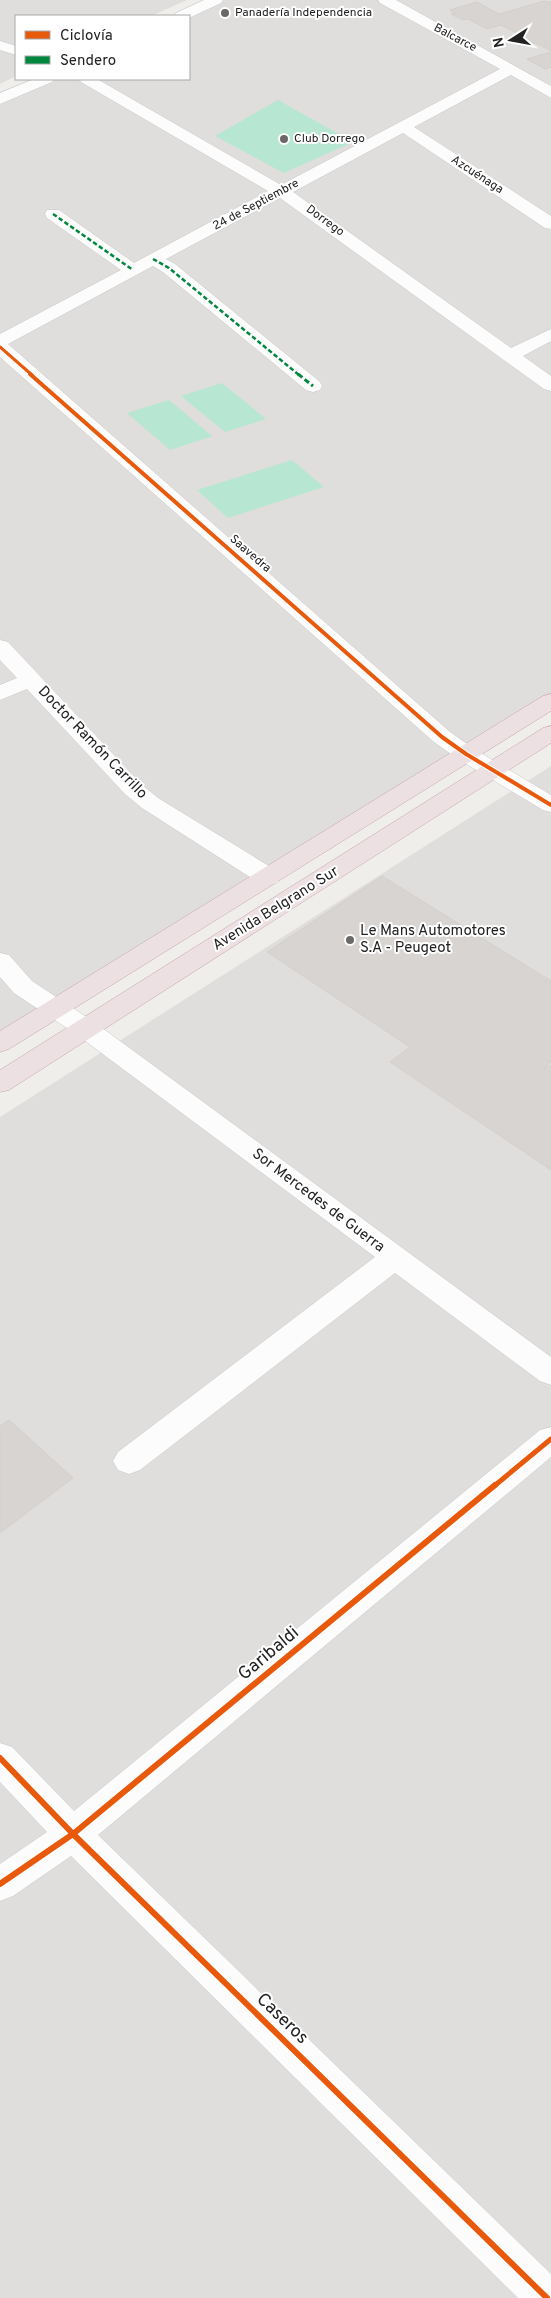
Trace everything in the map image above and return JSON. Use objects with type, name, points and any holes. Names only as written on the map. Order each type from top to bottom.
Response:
[{"type":"highway","name":"Avenida Belgrano Sur","points":[[0,1043],[551,701]]},
{"type":"highway","name":"Avenida Belgrano Sur","points":[[0,1083],[551,733]]},
{"type":"street","points":[[183,15],[216,0]]},
{"type":"street","name":"Balcarce","points":[[385,0],[512,69],[551,93]]},
{"type":"street","points":[[0,45],[15,51]]},
{"type":"street","name":"24 de Septiembre","points":[[0,341],[512,69]]},
{"type":"street","points":[[0,99],[45,80]]},
{"type":"street","name":"Dorrego","points":[[88,80],[281,191],[551,385]]},
{"type":"street","name":"Azcuénaga","points":[[404,127],[551,224]]},
{"type":"street","points":[[53,214],[134,270]]},
{"type":"street","points":[[153,260],[169,268],[313,386]]},
{"type":"street","points":[[511,355],[551,334]]},
{"type":"street","name":"Saavedra","points":[[0,347],[435,731],[466,754],[551,805]]},
{"type":"street","name":"Doctor Ramón Carrillo","points":[[0,647],[133,789],[150,803],[268,877]]},
{"type":"street","points":[[0,692],[31,680]]},
{"type":"street","name":"Sor Mercedes de Guerra","points":[[0,960],[23,987],[85,1028],[551,1373]]},
{"type":"street","points":[[129,1461],[394,1258]]},
{"type":"street","name":"Garibaldi","points":[[0,1884],[73,1834],[551,1439]]},
{"type":"street","name":"Caseros","points":[[0,1758],[73,1834],[543,2291]]},
{"type":"shaded area","points":[[0,0],[187,0],[153,15],[15,15],[15,76],[0,84]]},
{"type":"shaded area","points":[[218,0],[551,0],[551,693],[0,1031],[0,101],[46,80],[190,80],[190,15],[185,15]]},
{"type":"shaded area","points":[[551,766],[551,2298],[0,2298],[0,1117]]},
{"type":"green space","name":"Club Dorrego","points":[[278,100],[353,142],[284,173],[215,136]]},
{"type":"green space","points":[[222,383],[266,419],[225,432],[181,396]]},
{"type":"green space","points":[[169,400],[213,436],[170,450],[127,413]]},
{"type":"green space","points":[[292,460],[324,487],[228,518],[197,490]]},
{"type":"building","points":[[544,1],[551,2],[551,51],[535,43],[529,44],[520,40],[526,38],[501,25],[487,29],[468,19],[463,20],[451,14],[455,13],[450,10],[477,2],[499,14]]},
{"type":"building","points":[[551,52],[551,67],[545,69],[527,59]]},
{"type":"building","points":[[382,876],[551,981],[551,1062],[547,1065],[551,1067],[551,1170],[390,1062],[410,1047],[267,952]]},
{"type":"building","points":[[9,1420],[73,1478],[0,1533],[0,1426]]},
{"type":"marked path","points":[[53,214],[133,270]]},
{"type":"marked path","points":[[153,259],[169,268],[313,386]]},
{"type":"cycle path","points":[[0,347],[442,737],[466,754],[551,805]]},
{"type":"cycle path","points":[[0,1884],[73,1834],[551,1439]]},
{"type":"cycle path","points":[[0,1758],[73,1834],[547,2298]]},
{"type":"place","name":"Panadería Independencia","points":[[225,13]]},
{"type":"place","name":"Club Dorrego","points":[[284,139]]},
{"type":"place","name":"Le Mans Automotores S.A - Peugeot","points":[[350,940]]}]
